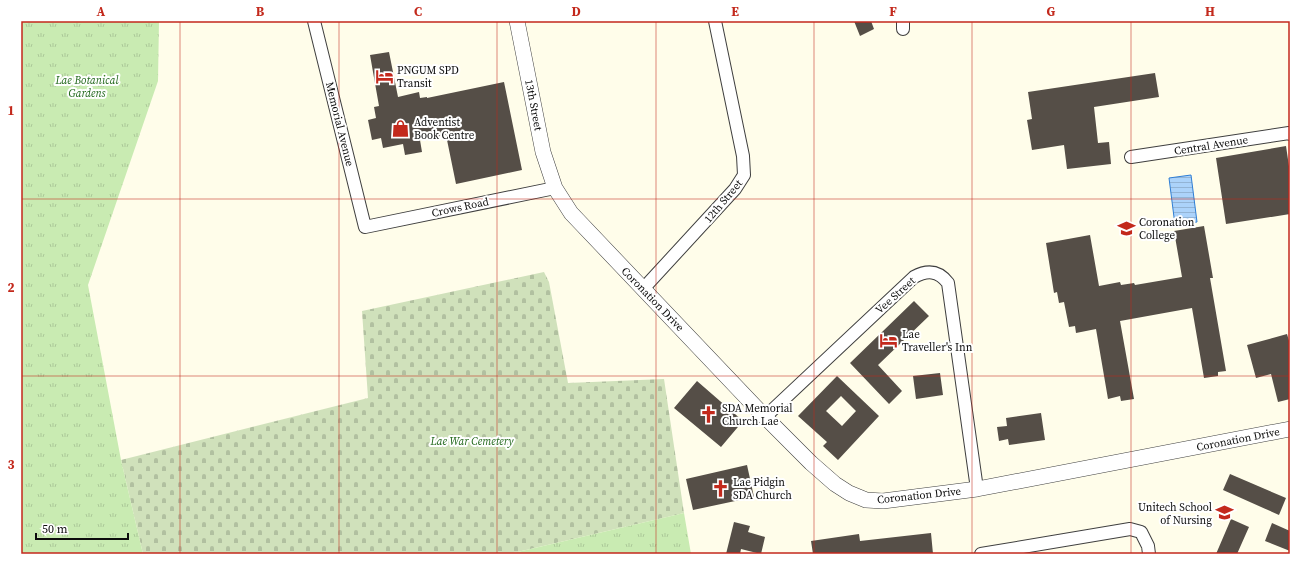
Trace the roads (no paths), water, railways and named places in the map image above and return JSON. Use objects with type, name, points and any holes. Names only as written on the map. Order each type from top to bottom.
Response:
[{"type":"street","name":"Memorial Avenue","points":[[314,21],[365,227]]},
{"type":"street","name":"13th Street","points":[[517,21],[543,152],[555,188]]},
{"type":"street","name":"12th Street","points":[[643,289],[735,190],[744,175],[743,156],[715,21]]},
{"type":"street","name":"Central Avenue","points":[[1131,157],[1290,134]]},
{"type":"street","name":"Crows Road","points":[[365,227],[555,188]]},
{"type":"street","name":"Coronation Drive","points":[[555,188],[571,213],[765,417],[811,463],[835,484],[866,500],[883,501],[977,489],[1290,428]]},
{"type":"street","name":"Vee Street","points":[[765,417],[914,277],[921,273],[933,272],[940,275],[948,283],[977,489]]},
{"type":"street","points":[[986,554],[1130,529],[1141,532],[1148,546],[1149,554]]},
{"type":"water","points":[[1191,175],[1197,222],[1175,225],[1169,178]]},
{"type":"place","name":"PNGUM SPD Transit","points":[[384,76]]},
{"type":"place","name":"Adventist Book Centre","points":[[401,128]]},
{"type":"place","name":"Coronation College","points":[[1126,228]]},
{"type":"place","name":"Lae Traveller's Inn","points":[[889,340]]},
{"type":"place","name":"SDA Memorial Church Lae","points":[[709,414]]},
{"type":"place","name":"Lae Pidgin SDA Church","points":[[720,488]]},
{"type":"place","name":"Unitech School of Nursing","points":[[1225,513]]},
{"type":"park label","name":"Lae Botanical Gardens","points":[[87,86]]},
{"type":"park label","name":"Lae War Cemetery","points":[[472,441]]}]
